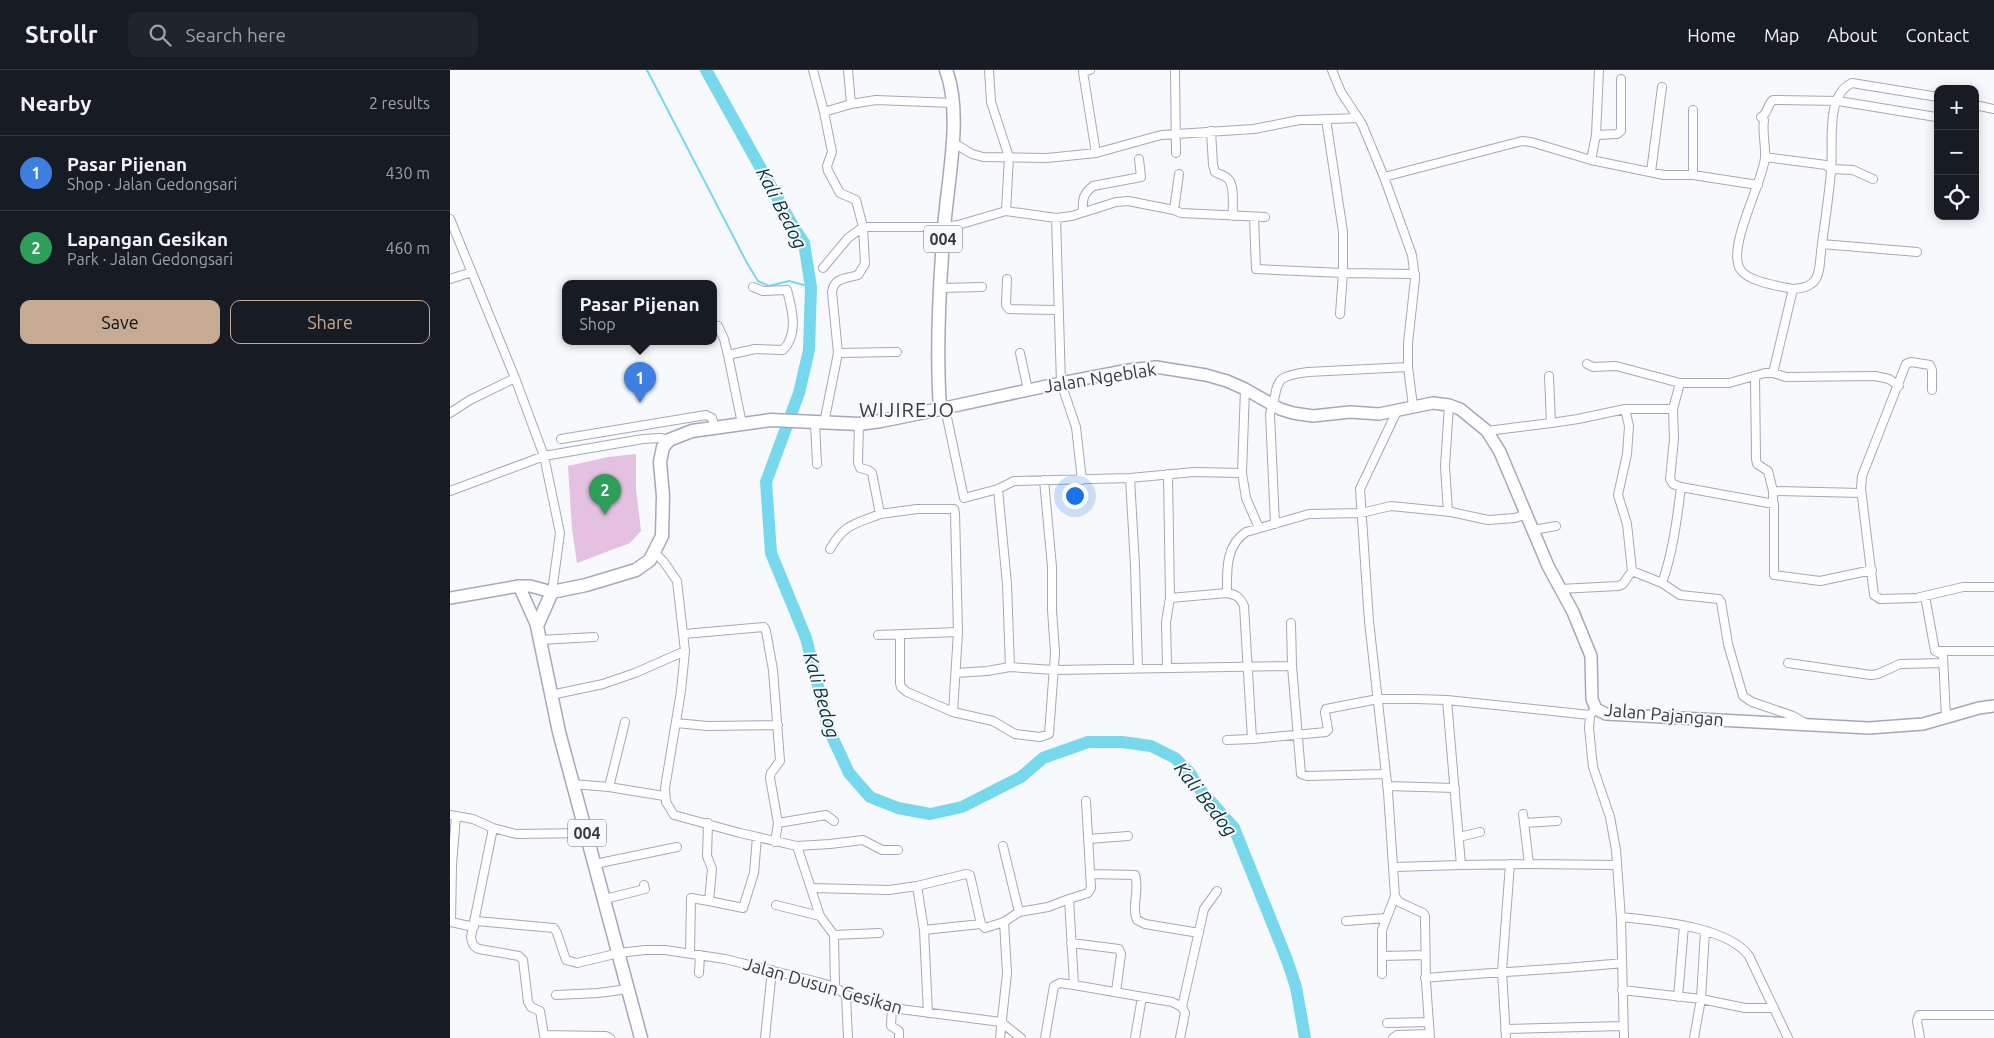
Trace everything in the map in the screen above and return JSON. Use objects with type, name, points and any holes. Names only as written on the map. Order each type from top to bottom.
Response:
[{"type":"main road","name":"004","points":[[942,409],[938,341],[944,227],[952,142],[953,102],[951,85],[946,70]]},
{"type":"main road","name":"Jalan Ngeblak","points":[[669,440],[692,431],[778,420],[859,424],[881,421],[1061,383],[1129,370],[1156,368],[1206,375],[1227,381],[1286,412],[1313,416],[1350,412],[1379,414],[1413,406]]},
{"type":"main road","name":"Jalan Pajangan","points":[[1413,406],[1433,403],[1449,405],[1460,409],[1487,431],[1500,452],[1533,530],[1588,647],[1591,656],[1593,712],[1869,728],[1915,725],[1994,706]]},
{"type":"main road","points":[[450,598],[519,586],[530,586],[552,592],[586,585],[636,570],[650,560],[659,545],[663,529],[660,462],[663,448],[669,440]]},
{"type":"main road","points":[[519,586],[537,626]]},
{"type":"main road","points":[[537,626],[552,592]]},
{"type":"main road","name":"004","points":[[537,626],[573,784],[620,953],[641,1038]]},
{"type":"street","points":[[813,70],[832,152],[827,166],[828,171],[840,193],[856,200],[863,227],[865,264],[862,270],[851,277],[840,278],[833,286],[838,353],[816,423],[817,464]]},
{"type":"street","points":[[848,70],[851,104]]},
{"type":"street","points":[[988,70],[991,102],[1009,158],[1006,211]]},
{"type":"street","points":[[1090,70],[1083,72],[1096,153]]},
{"type":"street","points":[[1175,70],[1176,153]]},
{"type":"street","points":[[1332,70],[1341,92],[1358,118],[1384,177],[1412,255],[1415,274],[1408,343],[1408,367],[1413,406]]},
{"type":"street","points":[[1591,160],[1596,135],[1599,70]]},
{"type":"street","points":[[1596,135],[1620,132],[1621,79]]},
{"type":"street","points":[[1934,96],[1852,83],[1840,91],[1838,101],[1832,120],[1831,169],[1822,244],[1817,277],[1814,283],[1806,288],[1793,289],[1772,285],[1746,275],[1739,266],[1737,256],[1743,225],[1758,185],[1765,157],[1764,120],[1761,117],[1767,112],[1772,100],[1838,101],[1934,117]]},
{"type":"street","points":[[1651,172],[1662,87]]},
{"type":"street","points":[[824,112],[851,104],[876,100],[953,102]]},
{"type":"street","points":[[1979,106],[1994,109]]},
{"type":"street","points":[[1692,175],[1693,110]]},
{"type":"street","points":[[952,142],[972,154],[983,157],[1046,158],[1096,153],[1137,141],[1176,134],[1247,130],[1299,120],[1358,118]]},
{"type":"street","points":[[1326,119],[1342,232],[1343,273],[1340,314]]},
{"type":"street","points":[[1211,131],[1213,166],[1215,172],[1230,180],[1233,216]]},
{"type":"street","points":[[1083,212],[1082,199],[1086,191],[1093,186],[1141,177],[1137,141]]},
{"type":"street","points":[[1384,177],[1522,141],[1591,160],[1664,175],[1692,175],[1758,185]]},
{"type":"street","points":[[1765,157],[1826,165],[1831,169],[1854,170],[1873,179]]},
{"type":"street","points":[[1174,210],[1179,174]]},
{"type":"street","points":[[823,268],[848,238],[863,227],[944,227],[958,225],[1006,211],[1056,218],[1072,216],[1116,202],[1128,201],[1181,213],[1265,217]]},
{"type":"street","points":[[1254,217],[1256,269],[1415,274]]},
{"type":"street","points":[[1056,218],[1061,383],[1076,427],[1082,480]]},
{"type":"street","points":[[450,219],[515,378],[544,456],[560,533],[552,592]]},
{"type":"street","points":[[1822,244],[1917,252]]},
{"type":"street","points":[[450,279],[472,272]]},
{"type":"street","points":[[1007,278],[1006,305],[1009,309],[1058,310]]},
{"type":"street","points":[[728,355],[755,350],[783,350],[791,338],[793,323],[787,290],[763,291],[753,287]]},
{"type":"street","points":[[940,288],[982,287]]},
{"type":"street","points":[[1773,373],[1793,289]]},
{"type":"street","points":[[718,326],[728,355],[742,424]]},
{"type":"street","points":[[838,353],[897,352]]},
{"type":"street","points":[[1020,353],[1028,390]]},
{"type":"street","points":[[1932,390],[1932,370],[1930,365],[1911,362],[1906,364],[1899,386],[1874,442],[1862,476],[1862,493],[1874,595],[1877,598],[1925,596],[1963,587],[1994,586]]},
{"type":"street","points":[[1587,364],[1593,367],[1616,366],[1680,383],[1729,382],[1773,373],[1786,377],[1875,376],[1889,379],[1899,386]]},
{"type":"street","points":[[1275,524],[1270,414],[1274,406],[1278,381],[1293,374],[1408,367]]},
{"type":"street","points":[[1549,376],[1551,422]]},
{"type":"street","points":[[1755,376],[1756,459],[1757,464],[1768,471],[1773,503],[1776,507],[1774,575],[1820,581],[1872,570]]},
{"type":"street","points":[[450,413],[470,400],[515,378]]},
{"type":"street","points":[[1680,383],[1673,409],[1674,439],[1670,479],[1674,484],[1681,487],[1773,503]]},
{"type":"street","points":[[1245,389],[1242,473],[1246,498],[1259,528]]},
{"type":"street","points":[[1448,512],[1445,466],[1449,405]]},
{"type":"street","points":[[830,549],[837,536],[844,529],[880,514],[917,509],[954,508],[962,504],[964,498],[942,409]]},
{"type":"street","points":[[1487,431],[1578,419],[1625,409],[1673,409]]},
{"type":"street","points":[[1560,589],[1618,586],[1623,584],[1632,571],[1627,524],[1618,495],[1628,454],[1629,426],[1625,409]]},
{"type":"street","points":[[1382,974],[1382,930],[1395,896],[1394,867],[1369,621],[1360,489],[1397,411]]},
{"type":"street","points":[[561,439],[706,415],[712,418],[716,428]]},
{"type":"street","points":[[859,424],[858,463],[860,468],[872,473],[880,514]]},
{"type":"street","points":[[574,438],[576,450]]},
{"type":"street","points":[[450,491],[544,456],[643,439],[660,438],[669,440]]},
{"type":"street","points":[[964,498],[998,489],[1014,481],[1130,478],[1194,472],[1242,473]]},
{"type":"street","points":[[1168,474],[1170,598],[1166,622],[1168,667]]},
{"type":"street","points":[[1130,478],[1136,566],[1138,668]]},
{"type":"street","points":[[900,636],[900,686],[918,698],[954,712],[994,721],[1017,735],[1046,736],[1050,733],[1055,653],[1052,567],[1044,480]]},
{"type":"street","points":[[1662,583],[1668,567],[1676,528],[1681,487]]},
{"type":"street","points":[[998,489],[1007,584],[1010,666]]},
{"type":"street","points":[[1772,491],[1862,493]]},
{"type":"street","points":[[1228,593],[1227,568],[1232,549],[1241,536],[1259,528],[1309,514],[1361,513],[1391,506],[1448,512],[1488,520],[1515,518],[1526,514]]},
{"type":"street","points":[[954,508],[956,516],[958,632],[954,712]]},
{"type":"street","points":[[1533,530],[1556,526]]},
{"type":"street","points":[[654,552],[664,562],[677,581],[686,651],[664,796],[674,815],[797,846],[858,840],[867,842],[882,850],[898,850]]},
{"type":"street","points":[[1632,571],[1662,583],[1680,595],[1720,600],[1728,644],[1743,696],[1752,702],[1793,716],[1806,724]]},
{"type":"street","points":[[1170,598],[1228,593],[1236,594],[1240,597],[1244,606],[1252,740]]},
{"type":"street","points":[[1925,596],[1934,650],[1942,655],[1946,717]]},
{"type":"street","points":[[1291,623],[1292,666],[1300,771],[1303,775],[1386,774]]},
{"type":"street","points":[[684,634],[764,627],[766,631],[773,670],[780,761],[771,773],[770,778],[778,823],[776,842]]},
{"type":"street","points":[[878,635],[900,636],[958,632]]},
{"type":"street","points":[[540,640],[594,638]]},
{"type":"street","points":[[1934,650],[1944,652],[1994,651]]},
{"type":"street","points":[[552,695],[603,684],[635,673],[686,651]]},
{"type":"street","points":[[1788,663],[1871,675],[1878,674],[1900,664],[1943,664]]},
{"type":"street","points":[[956,673],[987,671],[1010,666],[1054,670],[1292,666]]},
{"type":"street","points":[[1227,740],[1252,740],[1327,732],[1326,709],[1378,699],[1448,700],[1593,712],[1589,728],[1592,768],[1610,817],[1616,850],[1621,917],[1624,1038]]},
{"type":"street","points":[[1448,700],[1461,865]]},
{"type":"street","points":[[610,787],[625,722]]},
{"type":"street","points":[[676,723],[706,726],[778,725]]},
{"type":"street","points":[[573,784],[610,787],[664,796]]},
{"type":"street","points":[[1387,786],[1454,788]]},
{"type":"street","points":[[812,888],[889,890],[917,886],[969,874],[981,924],[985,928],[1004,922],[1019,912],[1048,907],[1090,891],[1086,801]]},
{"type":"street","points":[[1523,814],[1529,864]]},
{"type":"street","points":[[778,823],[826,815],[834,820]]},
{"type":"street","points":[[475,924],[451,922],[453,816],[473,819],[493,828],[516,834],[587,834]]},
{"type":"street","points":[[1524,823],[1557,821]]},
{"type":"street","points":[[708,824],[707,856],[712,869],[710,901]]},
{"type":"street","points":[[493,828],[471,938],[475,948],[518,956],[523,960],[528,1002],[531,1007],[537,1008],[542,1013],[544,1035],[606,1036],[610,1038]]},
{"type":"street","points":[[1459,837],[1480,832]]},
{"type":"street","points":[[1089,839],[1128,836]]},
{"type":"street","points":[[690,954],[691,898],[743,908],[754,872],[757,837]]},
{"type":"street","points":[[797,846],[820,916],[834,935],[835,987]]},
{"type":"street","points":[[1003,846],[1019,912]]},
{"type":"street","points":[[595,864],[677,847]]},
{"type":"street","points":[[1394,867],[1510,864],[1617,865]]},
{"type":"street","points":[[1506,1038],[1502,972],[1510,864]]},
{"type":"street","points":[[1090,874],[1135,875],[1135,915],[1137,920],[1145,924],[1199,933]]},
{"type":"street","points":[[605,899],[645,889],[644,885]]},
{"type":"street","points":[[917,886],[924,930],[928,1013]]},
{"type":"street","points":[[1182,1007],[1204,909],[1217,891]]},
{"type":"street","points":[[1393,1038],[1397,1035],[1430,1036],[1425,978],[1424,914],[1399,902],[1395,896]]},
{"type":"street","points":[[1069,899],[1074,985]]},
{"type":"street","points":[[776,905],[820,916]]},
{"type":"street","points":[[1621,917],[1672,923],[1717,934],[1747,954],[1788,1038]]},
{"type":"street","points":[[1346,921],[1386,918]]},
{"type":"street","points":[[1000,1038],[1007,973],[1004,922]]},
{"type":"street","name":"Jalan Dusun Gesikan","points":[[475,924],[554,928],[566,960],[570,962],[577,963],[620,953],[665,950],[700,955],[772,970],[835,987],[846,995],[892,1008],[1001,1022]]},
{"type":"street","points":[[924,930],[981,924]]},
{"type":"street","points":[[1678,997],[1684,926]]},
{"type":"street","points":[[1694,1038],[1700,999],[1705,931]]},
{"type":"street","points":[[834,935],[879,933]]},
{"type":"street","points":[[1071,943],[1119,949],[1121,954],[1116,992]]},
{"type":"street","points":[[699,973],[700,955]]},
{"type":"street","points":[[1382,956],[1425,955]]},
{"type":"street","points":[[1425,978],[1622,963]]},
{"type":"street","points":[[765,1038],[772,970]]},
{"type":"street","points":[[1045,1038],[1054,986],[1060,983],[1172,1002],[1182,1007],[1185,1013],[1180,1038]]},
{"type":"street","points":[[556,995],[598,994],[628,989]]},
{"type":"street","points":[[1622,990],[1700,999],[1745,1008],[1774,1008]]},
{"type":"street","points":[[846,995],[848,1038]]},
{"type":"street","points":[[1135,1038],[1142,996]]},
{"type":"street","points":[[892,1008],[891,1026],[899,1031],[899,1038]]},
{"type":"street","points":[[1920,1038],[1916,1020],[1919,1015],[1994,1015]]},
{"type":"street","points":[[1001,1022],[1021,1038]]},
{"type":"street","points":[[1387,1024],[1429,1022]]},
{"type":"street","points":[[1505,1029],[1623,1026]]},
{"type":"shaded area","points":[[636,454],[636,489],[641,531],[630,543],[577,563],[572,529],[568,466],[608,457]]},
{"type":"waterway","points":[[647,70],[758,281],[769,286],[789,281],[811,287]]},
{"type":"waterway","name":"Kali Bedog","points":[[706,70],[804,243],[811,287],[809,350],[799,393],[766,482],[771,553],[806,638],[829,730],[849,773],[870,797],[898,808],[930,814],[962,807],[1021,777],[1043,758],[1088,742],[1122,742],[1151,746],[1175,758],[1190,773],[1198,787],[1234,828],[1287,960],[1296,987],[1305,1038]]},
{"type":"place","name":"Pasar Pijenan","points":[[640,403]]},
{"type":"place","name":"Lapangan Gesikan","points":[[605,515]]},
{"type":"district","name":"WIJIREJO","points":[[907,410]]}]
